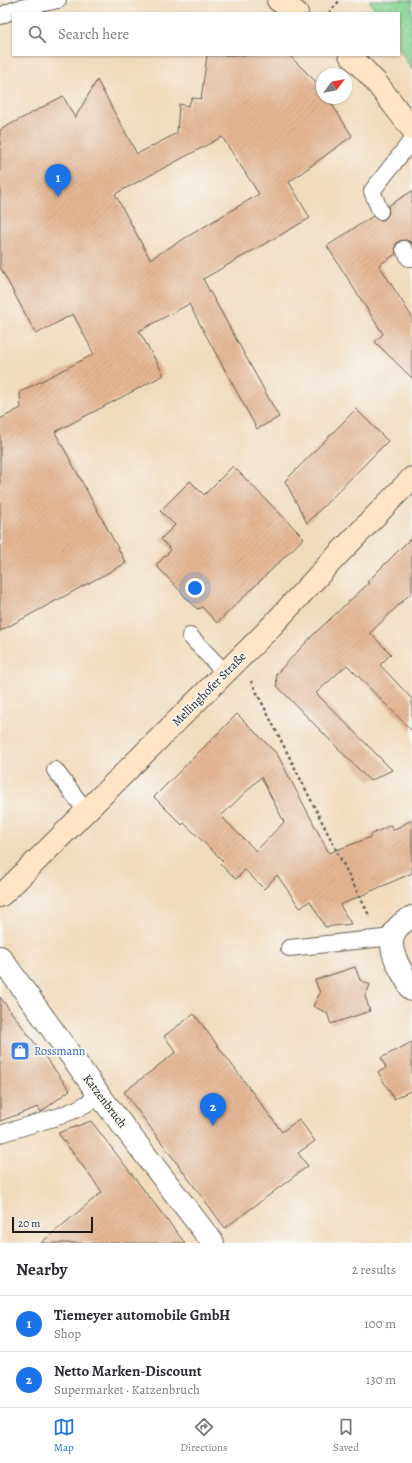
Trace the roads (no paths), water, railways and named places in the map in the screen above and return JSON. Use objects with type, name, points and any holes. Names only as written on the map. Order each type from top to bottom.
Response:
[{"type":"main road","points":[[278,0],[296,12]]},
{"type":"main road","points":[[351,56],[375,81],[412,129]]},
{"type":"main road","name":"Mellinghofer Straße","points":[[0,896],[232,666],[412,478]]},
{"type":"street","points":[[412,917],[402,922],[396,929],[391,948],[412,990]]},
{"type":"street","name":"Katzenbruch","points":[[0,958],[100,1096],[213,1243]]},
{"type":"lane","points":[[0,16],[16,9],[58,0]]},
{"type":"lane","points":[[380,211],[372,191],[412,140]]},
{"type":"lane","points":[[190,636],[232,666]]},
{"type":"lane","points":[[55,770],[86,811]]},
{"type":"lane","points":[[289,948],[393,937]]},
{"type":"lane","points":[[0,1134],[60,1116],[77,1109],[100,1096]]},
{"type":"place","name":"Tiemeyer automobile GmbH","points":[[58,197]]},
{"type":"place","name":"Rossmann","points":[[20,1051]]},
{"type":"place","name":"Netto Marken-Discount","points":[[213,1126]]}]
